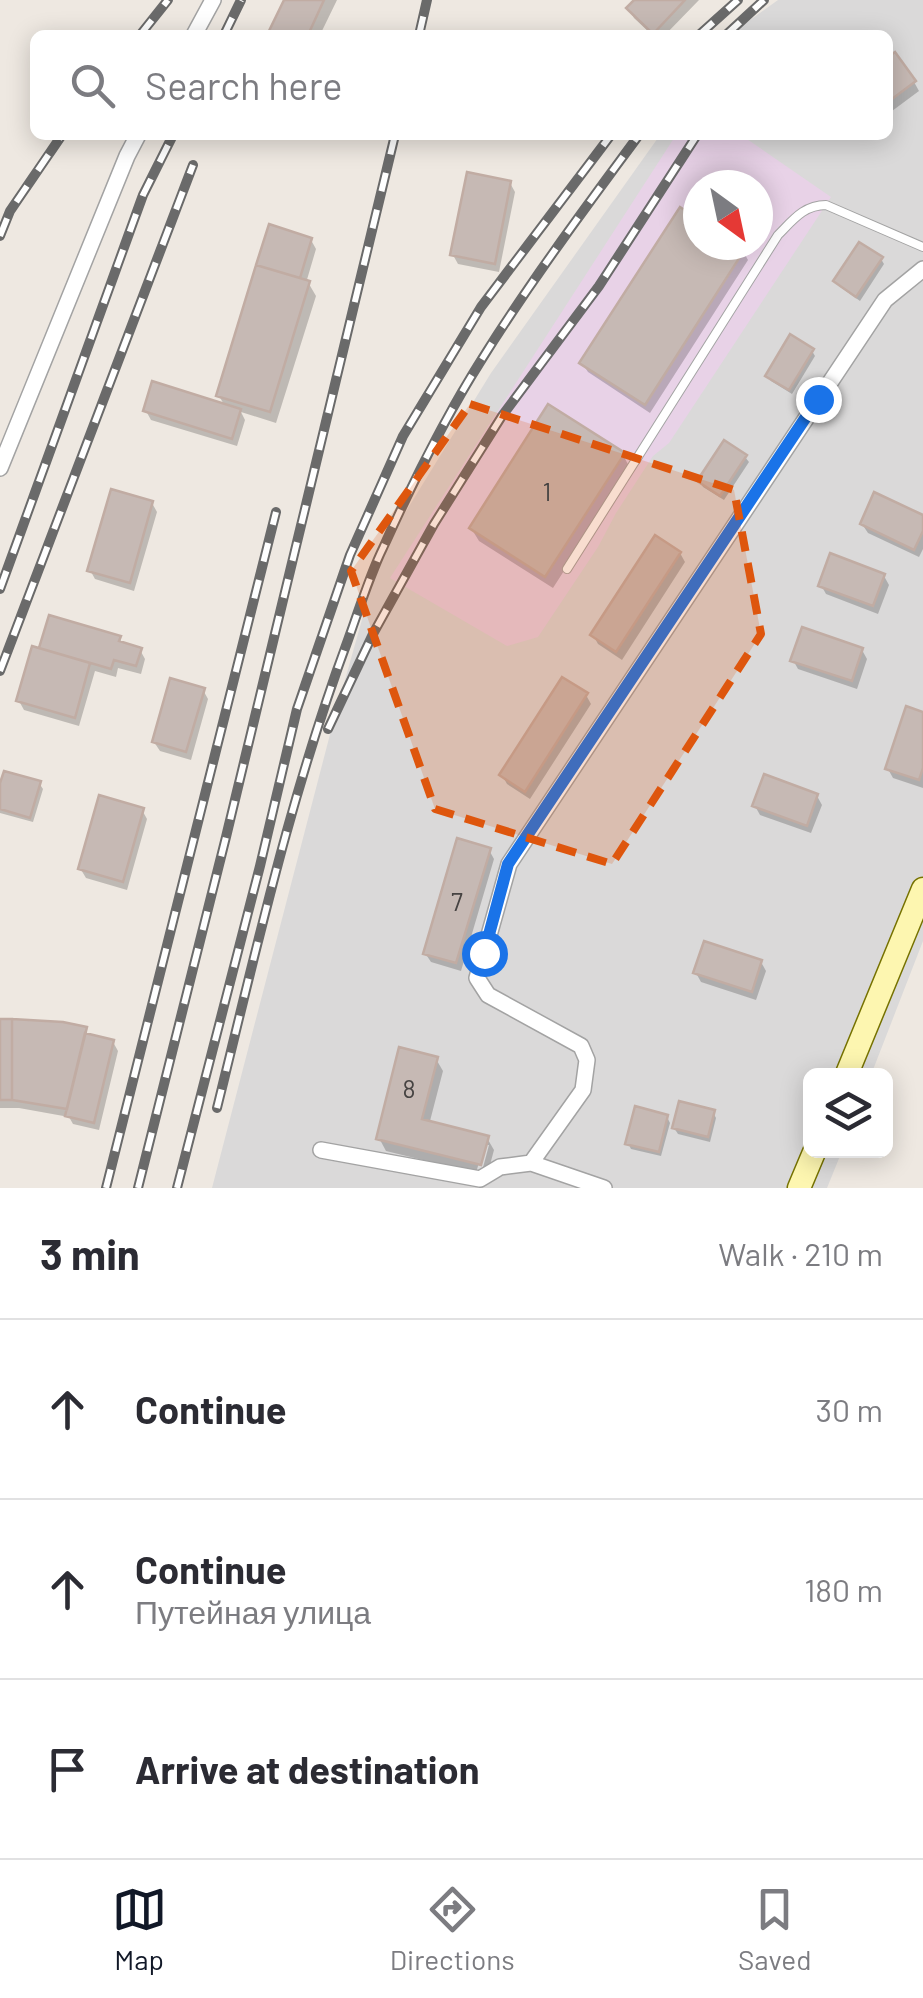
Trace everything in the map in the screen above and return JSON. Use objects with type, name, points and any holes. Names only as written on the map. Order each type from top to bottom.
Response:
[{"type":"street","points":[[197,30],[213,0]]},
{"type":"street","points":[[0,468],[135,140]]},
{"type":"street","points":[[531,1163],[583,1090],[587,1060],[582,1046],[488,995],[477,978],[508,864],[885,300],[923,269]]},
{"type":"street","points":[[849,1068],[923,889]]},
{"type":"street","points":[[321,1150],[480,1180],[500,1167],[531,1163],[604,1188]]},
{"type":"street","points":[[799,1188],[811,1158]]},
{"type":"lane","points":[[567,569],[778,235],[803,210],[826,205],[923,248]]},
{"type":"highlighted area","points":[[470,404],[734,490],[761,634],[612,864],[435,809],[351,571]]},
{"type":"shaded area","points":[[778,0],[923,0],[923,941],[874,1068],[803,1068],[803,1158],[839,1158],[827,1188],[212,1188],[381,552],[491,373],[656,140],[893,140],[893,30],[736,30]]},
{"type":"shaded area","points":[[673,140],[748,140],[831,197],[669,443],[653,456],[538,637],[507,646],[390,578]]},
{"type":"building","points":[[284,0],[324,0],[310,30],[269,30]]},
{"type":"building","points":[[634,0],[685,0],[657,30],[649,30],[626,8]]},
{"type":"building","points":[[893,53],[916,81],[893,98]]},
{"type":"building","points":[[467,172],[511,181],[495,264],[450,255]]},
{"type":"building","points":[[680,207],[683,260],[738,260],[645,405],[579,363]]},
{"type":"building","points":[[269,224],[312,238],[300,278],[256,265]]},
{"type":"building","points":[[859,242],[883,257],[856,297],[833,281]]},
{"type":"building","points":[[256,265],[310,281],[270,412],[216,396]]},
{"type":"building","points":[[790,334],[814,349],[789,390],[765,376]]},
{"type":"building","points":[[152,381],[241,409],[232,439],[143,411]]},
{"type":"building","points":[[548,404],[625,453],[545,577],[469,528]]},
{"type":"building","points":[[724,440],[747,455],[720,496],[697,481]]},
{"type":"building","points":[[111,489],[153,501],[130,583],[87,571]]},
{"type":"building","points":[[874,492],[923,515],[923,531],[914,550],[860,524]]},
{"type":"building","points":[[655,535],[681,552],[616,652],[590,635]]},
{"type":"building","points":[[830,553],[885,574],[873,606],[818,586]]},
{"type":"building","points":[[49,615],[121,636],[119,641],[142,648],[136,666],[114,660],[111,669],[39,648]]},
{"type":"building","points":[[802,627],[863,648],[852,681],[790,661]]},
{"type":"building","points":[[32,646],[90,663],[75,718],[16,701]]},
{"type":"building","points":[[562,677],[588,693],[525,792],[499,775]]},
{"type":"building","points":[[170,678],[205,688],[186,752],[152,742]]},
{"type":"building","points":[[906,706],[923,712],[923,768],[919,780],[885,769]]},
{"type":"building","points":[[4,771],[41,781],[30,818],[0,809]]},
{"type":"building","points":[[764,774],[818,794],[807,826],[752,806]]},
{"type":"building","points":[[99,795],[144,808],[123,882],[78,869]]},
{"type":"building","points":[[457,838],[491,848],[456,963],[423,954]]},
{"type":"building","points":[[704,941],[762,960],[752,992],[693,973]]},
{"type":"building","points":[[0,1019],[12,1019],[12,1100],[0,1100]]},
{"type":"building","points":[[12,1019],[87,1027],[67,1109],[12,1100]]},
{"type":"building","points":[[85,1033],[114,1040],[94,1123],[65,1116]]},
{"type":"building","points":[[399,1047],[438,1057],[422,1119],[489,1136],[481,1165],[376,1139]]},
{"type":"building","points":[[679,1101],[715,1110],[708,1137],[672,1128]]},
{"type":"building","points":[[635,1106],[668,1115],[659,1152],[625,1144]]},
{"type":"railway","points":[[144,30],[168,0]]},
{"type":"railway","points":[[226,30],[241,0]]},
{"type":"railway","points":[[420,30],[427,0]]},
{"type":"railway","points":[[705,30],[738,0]]},
{"type":"railway","points":[[731,30],[764,0]]},
{"type":"railway","points":[[0,236],[10,211],[59,140]]},
{"type":"railway","points":[[0,589],[143,195],[170,140]]},
{"type":"railway","points":[[138,1188],[394,140]]},
{"type":"railway","points":[[177,1188],[297,709],[350,555],[403,436],[481,307],[607,140]]},
{"type":"railway","points":[[217,1108],[309,755],[378,559],[429,452],[482,359],[635,140]]},
{"type":"railway","points":[[328,729],[374,632],[434,524],[502,416],[599,286],[694,140]]},
{"type":"railway","points":[[0,671],[193,165]]},
{"type":"railway","points":[[106,1188],[276,512]]},
{"type":"route","points":[[484,953],[508,864],[818,399]]}]
